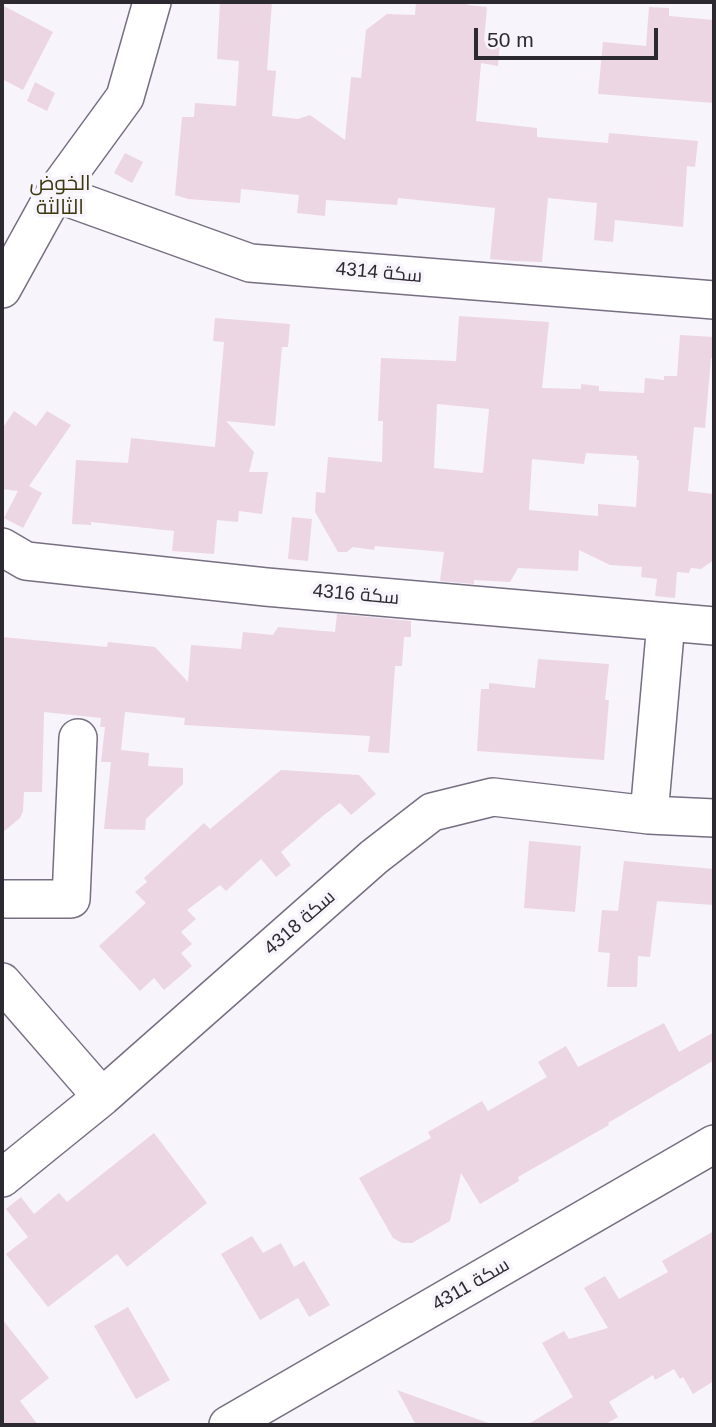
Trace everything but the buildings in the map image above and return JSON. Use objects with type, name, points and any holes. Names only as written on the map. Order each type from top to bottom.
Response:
[{"type":"street","points":[[2,289],[55,193],[125,97],[152,2]]},
{"type":"street","name":"سكة 4314","points":[[55,193],[250,262],[714,300]]},
{"type":"street","name":"سكة 4316","points":[[2,547],[26,561],[266,587],[714,626]]},
{"type":"street","points":[[649,815],[666,622]]},
{"type":"street","points":[[2,899],[71,899],[78,738]]},
{"type":"street","name":"سكة 4318","points":[[2,1178],[102,1097],[374,857],[432,812],[493,797],[649,815],[714,818]]},
{"type":"street","points":[[2,982],[102,1097]]},
{"type":"street","name":"سكة 4311","points":[[228,1425],[714,1144]]},
{"type":"district","name":"الخوض الثالثة","points":[[60,196]]}]
